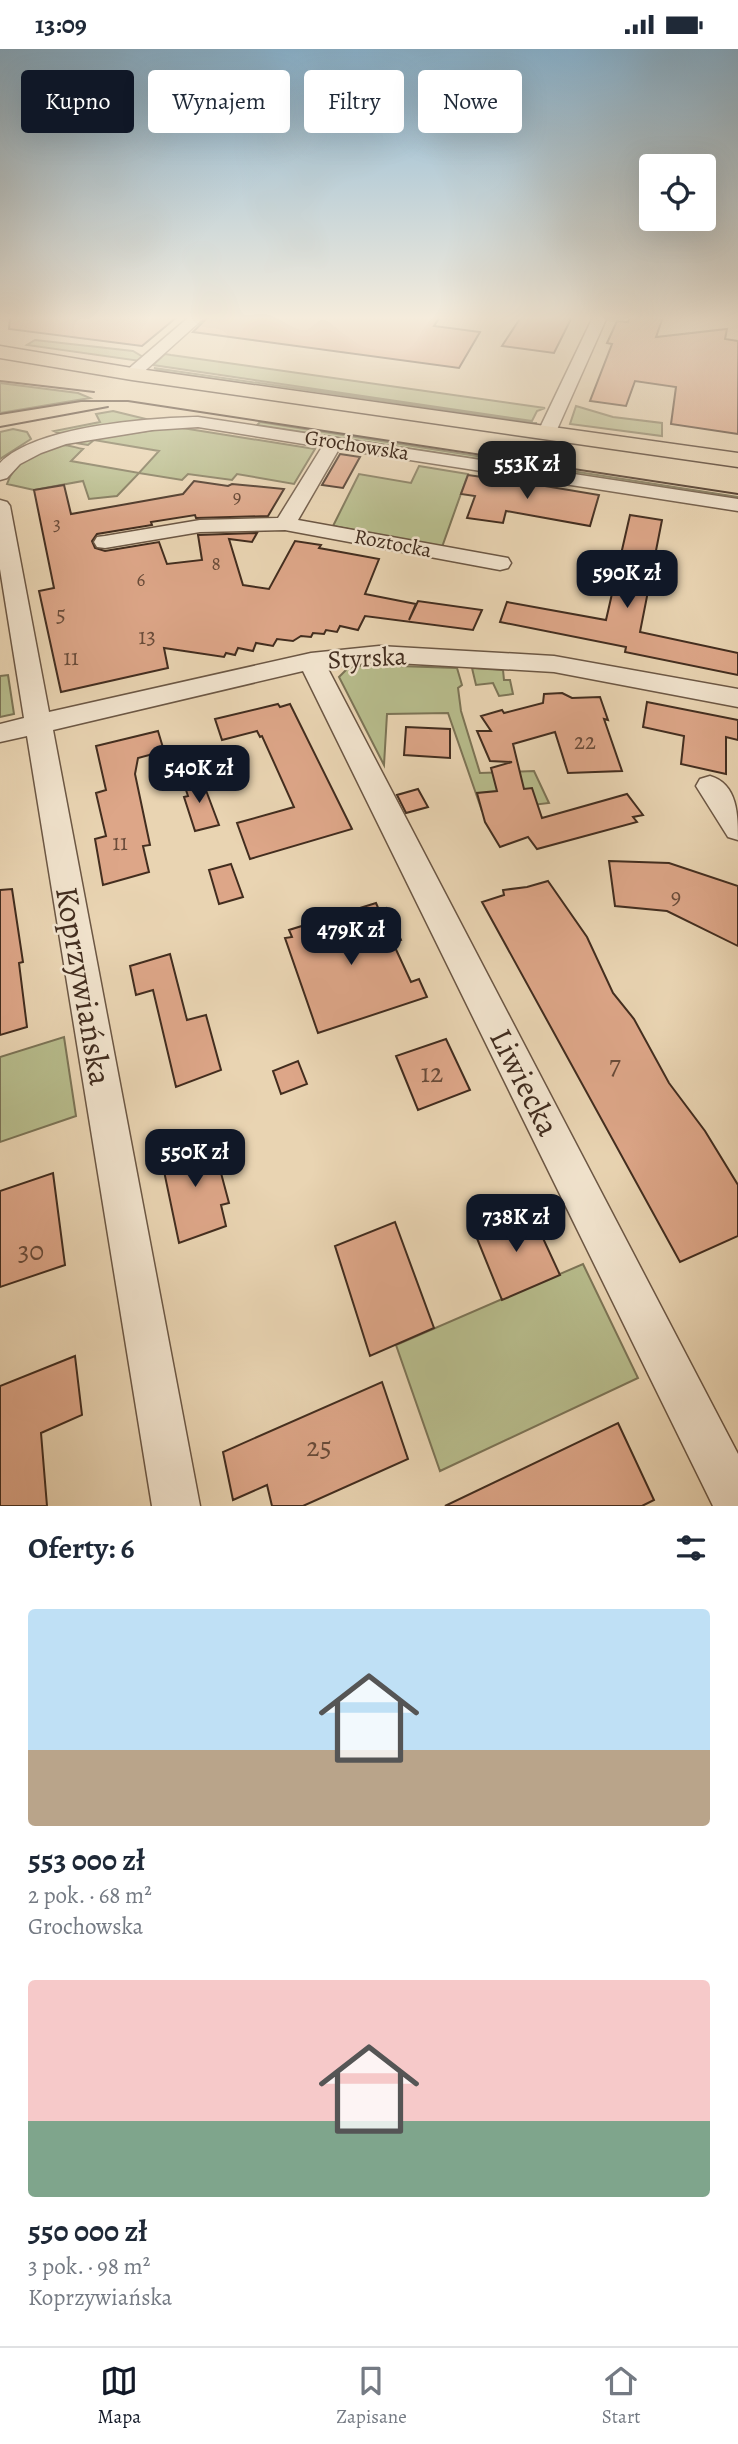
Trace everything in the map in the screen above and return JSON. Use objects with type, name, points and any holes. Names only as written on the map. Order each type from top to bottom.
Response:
[{"type":"main road","name":"Grochowska","points":[[109,385],[738,477]]},
{"type":"main road","name":"Grochowska","points":[[208,385],[738,460]]},
{"type":"street","points":[[546,434],[569,385]]},
{"type":"street","name":"Grochowska","points":[[0,474],[4,467],[19,455],[59,439],[188,422],[223,424],[738,505]]},
{"type":"street","points":[[285,524],[334,442]]},
{"type":"street","name":"Koprzywiańska","points":[[0,506],[176,1506]]},
{"type":"street","name":"Roztocka","points":[[105,543],[200,526],[285,524],[500,563]]},
{"type":"street","name":"Styrska","points":[[0,733],[311,661],[390,654],[538,662],[738,698]]},
{"type":"street","name":"Liwiecka","points":[[311,661],[738,1504]]},
{"type":"street","points":[[710,786],[738,829]]},
{"type":"green space","points":[[0,385],[78,393],[90,398],[0,413]]},
{"type":"green space","points":[[253,385],[272,385],[537,423],[451,414]]},
{"type":"green space","points":[[288,385],[383,385],[545,408],[537,411],[532,421]]},
{"type":"green space","points":[[576,406],[613,417],[662,423],[662,436],[570,424]]},
{"type":"green space","points":[[113,411],[150,420],[63,435],[54,431],[100,422],[96,414]]},
{"type":"green space","points":[[260,422],[738,497],[738,500],[257,425]]},
{"type":"green space","points":[[176,427],[315,449],[294,484],[237,474],[232,480],[188,474],[182,480],[139,473],[159,451],[94,440],[88,445],[69,442]]},
{"type":"green space","points":[[13,429],[27,432],[31,439],[0,459],[0,432]]},
{"type":"green space","points":[[60,445],[83,449],[71,461],[139,473],[117,496],[89,499],[83,481],[34,490],[7,484],[15,469],[28,457],[44,448]]},
{"type":"green space","points":[[419,466],[468,474],[442,547],[333,526],[359,474],[411,483]]},
{"type":"green space","points":[[369,665],[457,668],[462,685],[458,688],[461,711],[480,773],[534,771],[549,803],[482,811],[448,713],[387,714],[384,765],[339,677],[349,667]]},
{"type":"green space","points":[[472,668],[503,670],[504,680],[510,680],[513,694],[499,696],[493,683],[476,685]]},
{"type":"green space","points":[[8,675],[14,714],[0,717],[0,676]]},
{"type":"green space","points":[[64,1037],[76,1116],[0,1142],[0,1057]]},
{"type":"green space","points":[[583,1264],[638,1378],[440,1471],[396,1345]]},
{"type":"building","points":[[596,385],[634,385],[626,406],[590,401]]},
{"type":"building","points":[[662,385],[738,385],[738,434],[671,424],[676,387]]},
{"type":"building","points":[[340,454],[360,457],[343,488],[322,485]]},
{"type":"building","points":[[468,475],[599,495],[590,526],[506,511],[503,523],[467,518],[475,496],[461,494]]},
{"type":"building","points":[[194,481],[284,489],[268,516],[196,518],[195,515],[151,522],[152,525],[97,534],[92,541],[95,548],[105,551],[159,542],[167,564],[202,560],[198,535],[257,533],[252,542],[229,539],[243,585],[269,589],[295,541],[321,545],[319,548],[379,559],[365,594],[416,604],[409,620],[418,601],[482,610],[473,630],[365,616],[358,630],[340,626],[337,632],[326,630],[324,634],[313,633],[311,637],[301,636],[293,641],[277,639],[273,646],[256,643],[253,651],[238,648],[235,655],[226,653],[224,657],[164,648],[168,668],[61,692],[39,591],[54,588],[34,490],[64,485],[71,514],[183,494]]},
{"type":"building","points":[[630,515],[662,520],[640,632],[738,653],[738,675],[625,652],[626,647],[500,622],[507,602],[606,620]]},
{"type":"building","points":[[562,693],[572,698],[600,697],[608,720],[604,719],[622,771],[568,773],[555,732],[513,744],[524,789],[532,788],[542,818],[627,794],[643,815],[633,817],[637,822],[537,849],[528,837],[500,847],[485,822],[477,793],[497,791],[491,768],[512,762],[490,761],[477,731],[491,731],[481,716],[543,703],[544,694]]},
{"type":"building","points":[[647,702],[738,720],[738,740],[726,737],[726,774],[681,764],[684,736],[643,727]]},
{"type":"building","points":[[278,704],[280,707],[290,704],[352,829],[250,859],[237,823],[294,807],[262,736],[260,737],[257,731],[222,740],[215,719]]},
{"type":"building","points":[[406,727],[450,729],[450,758],[404,755]]},
{"type":"building","points":[[158,731],[164,751],[138,758],[135,774],[150,845],[143,846],[149,872],[103,885],[95,839],[106,836],[96,793],[106,790],[96,746]]},
{"type":"building","points":[[201,777],[219,825],[195,831],[184,797],[188,796],[183,781]]},
{"type":"building","points":[[418,789],[428,807],[406,813],[397,795]]},
{"type":"building","points":[[609,861],[669,863],[738,886],[738,946],[667,911],[615,906]]},
{"type":"building","points":[[231,864],[243,897],[219,904],[209,870]]},
{"type":"building","points":[[548,881],[587,937],[613,993],[634,1019],[669,1083],[705,1131],[738,1185],[738,1236],[680,1262],[482,902],[504,895],[503,890]]},
{"type":"building","points":[[12,889],[23,962],[19,963],[27,1027],[0,1035],[0,890]]},
{"type":"building","points":[[376,903],[379,910],[386,908],[401,940],[393,943],[411,982],[419,979],[427,997],[318,1033],[285,938],[292,937],[289,930]]},
{"type":"building","points":[[170,954],[187,1020],[206,1015],[221,1070],[176,1087],[153,990],[136,995],[130,966]]},
{"type":"building","points":[[446,1039],[470,1090],[418,1110],[396,1056]]},
{"type":"building","points":[[298,1061],[307,1084],[281,1094],[273,1071]]},
{"type":"building","points":[[193,1140],[196,1150],[213,1143],[229,1203],[221,1205],[226,1226],[179,1243],[160,1152]]},
{"type":"building","points":[[53,1173],[65,1265],[0,1287],[0,1191]]},
{"type":"building","points":[[529,1208],[560,1275],[502,1300],[474,1231]]},
{"type":"building","points":[[395,1222],[434,1328],[370,1356],[335,1246]]},
{"type":"building","points":[[75,1356],[82,1415],[41,1433],[47,1506],[0,1506],[0,1386]]},
{"type":"building","points":[[382,1382],[408,1459],[303,1506],[272,1506],[267,1485],[233,1500],[223,1452]]},
{"type":"building","points":[[618,1423],[654,1500],[642,1506],[445,1506]]},
{"type":"tram line","points":[[34,385],[94,392]]},
{"type":"tram line","points":[[0,414],[81,401],[128,401],[738,494]]},
{"type":"tram line","points":[[0,427],[108,407]]}]
